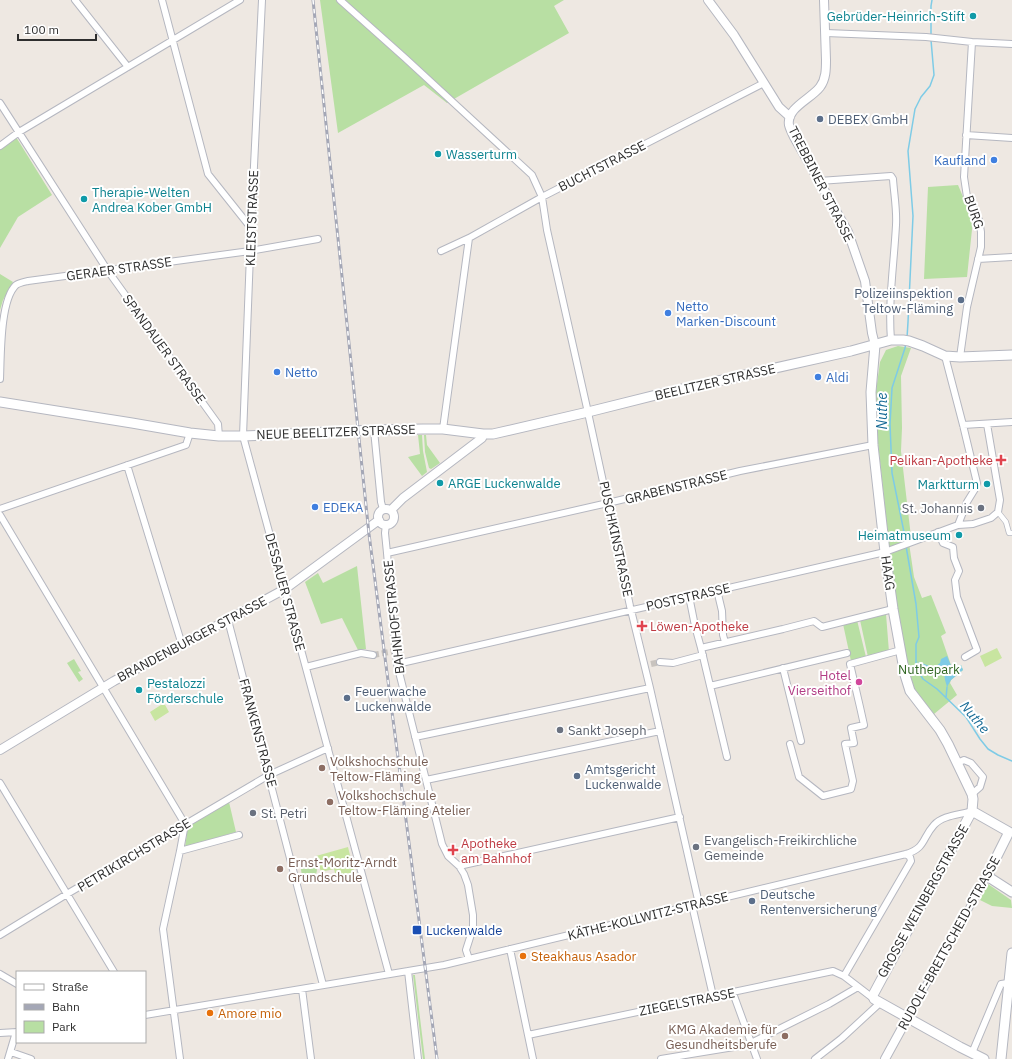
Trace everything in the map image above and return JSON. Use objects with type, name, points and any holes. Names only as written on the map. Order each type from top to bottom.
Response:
[{"type":"main road","name":"BEELITZER STRASSE","points":[[483,434],[493,434],[664,393],[852,351],[891,340],[906,341],[923,346],[945,356]]},
{"type":"main road","name":"HAAG","points":[[875,345],[871,392],[873,445],[885,552],[893,609],[905,675],[910,691],[940,730],[948,744],[972,794],[972,810]]},
{"type":"main road","points":[[945,356],[960,357],[1012,355]]},
{"type":"main road","name":"NEUE BEELITZER STRASSE","points":[[0,402],[132,423],[190,434],[219,436],[443,429],[483,434]]},
{"type":"main road","points":[[972,810],[1010,829]]},
{"type":"main road","name":"GROSSE WEINBERGSTRASSE","points":[[876,997],[972,810]]},
{"type":"main road","name":"RUDOLF-BREITSCHEID-STRASSE","points":[[987,876],[1010,829]]},
{"type":"main road","points":[[987,876],[1012,892]]},
{"type":"main road","points":[[1001,1059],[1006,983],[1012,953]]},
{"type":"main road","points":[[876,997],[908,1017],[984,1059]]},
{"type":"street","points":[[76,0],[128,68]]},
{"type":"street","points":[[162,0],[208,174],[251,228]]},
{"type":"street","points":[[0,146],[19,132],[240,0]]},
{"type":"street","name":"KLEISTSTRASSE","points":[[243,436],[262,0]]},
{"type":"street","name":"PUSCHKINSTRASSE","points":[[340,0],[532,176],[542,197],[547,230],[631,610],[648,665],[650,688],[699,904]]},
{"type":"street","points":[[708,0],[734,35],[779,107],[790,117],[797,107],[816,92],[824,78],[826,69],[824,0]]},
{"type":"street","points":[[826,33],[926,37],[972,42],[1012,44]]},
{"type":"street","name":"BURG","points":[[960,357],[967,307],[981,246],[981,232],[978,220],[967,197],[964,177],[972,42]]},
{"type":"street","name":"BUCHTSTRASSE","points":[[441,251],[469,238],[542,197],[764,83]]},
{"type":"street","name":"SPANDAUER STRASSE","points":[[0,103],[108,270],[218,424],[219,436]]},
{"type":"street","name":"TREBBINER STRASSE","points":[[790,117],[789,124],[791,131],[848,232],[865,281],[875,345]]},
{"type":"street","points":[[966,135],[1012,138]]},
{"type":"street","points":[[819,181],[891,176],[893,178],[896,223],[892,268],[890,322],[891,340]]},
{"type":"street","points":[[443,429],[469,238]]},
{"type":"street","name":"GERAER STRASSE","points":[[0,379],[2,316],[6,301],[11,291],[17,284],[28,281],[250,251],[318,239]]},
{"type":"street","points":[[978,259],[1012,257]]},
{"type":"street","points":[[945,356],[977,483],[967,502],[958,525]]},
{"type":"street","points":[[963,425],[1012,422]]},
{"type":"street","points":[[987,424],[1000,500],[998,512],[1006,522],[1011,533]]},
{"type":"street","points":[[374,430],[381,502],[387,510],[394,515],[391,522],[383,522],[378,515],[379,513],[387,510],[482,438],[483,434]]},
{"type":"street","points":[[0,509],[186,445],[190,434]]},
{"type":"street","name":"DESSAUER STRASSE","points":[[243,436],[286,589],[389,974]]},
{"type":"street","name":"GRABENSTRASSE","points":[[387,553],[608,503],[740,471],[873,445]]},
{"type":"street","points":[[127,465],[182,645]]},
{"type":"street","name":"POSTSTRASSE","points":[[397,664],[885,552],[958,525],[973,524],[991,518],[998,512]]},
{"type":"street","points":[[0,514],[185,824],[164,929],[180,1059]]},
{"type":"street","name":"BRANDENBURGER STRASSE","points":[[0,750],[103,688],[286,589],[383,522]]},
{"type":"street","name":"BAHNHOFSTRASSE","points":[[383,522],[397,664],[442,844],[448,856],[459,866],[468,885],[473,915],[473,928],[466,950],[469,959]]},
{"type":"street","points":[[938,532],[943,543],[953,548],[954,558],[959,571],[955,580],[957,597],[978,650],[965,656]]},
{"type":"street","points":[[717,590],[722,611],[725,642]]},
{"type":"street","points":[[689,596],[727,757]]},
{"type":"street","points":[[701,648],[814,621],[822,627],[893,609]]},
{"type":"street","name":"FRANKENSTRASSE","points":[[228,620],[323,985]]},
{"type":"street","points":[[790,744],[799,778],[823,796],[851,789],[853,781],[845,744],[854,742],[851,728],[864,725],[850,664],[901,650]]},
{"type":"street","points":[[306,668],[361,653],[373,655]]},
{"type":"street","points":[[710,686],[848,653]]},
{"type":"street","points":[[660,662],[672,663],[703,655]]},
{"type":"street","points":[[783,668],[801,741]]},
{"type":"street","points":[[415,737],[650,688]]},
{"type":"street","points":[[426,780],[660,731]]},
{"type":"street","points":[[269,775],[328,748]]},
{"type":"street","points":[[957,763],[964,760],[971,763],[983,777],[980,787],[972,794]]},
{"type":"street","name":"PETRIKIRCHSTRASSE","points":[[0,935],[269,775]]},
{"type":"street","points":[[0,783],[113,971]]},
{"type":"street","points":[[815,1059],[842,1038],[876,997],[858,987],[844,976],[911,861],[910,857],[906,854],[914,851],[920,846],[934,824],[940,820],[972,810]]},
{"type":"street","points":[[459,866],[680,817]]},
{"type":"street","points":[[180,851],[239,835]]},
{"type":"street","name":"KÄTHE-KOLLWITZ-STRASSE","points":[[146,1015],[408,971],[469,959],[906,854]]},
{"type":"street","name":"RUDOLF-BREITSCHEID-STRASSE","points":[[885,1059],[987,876]]},
{"type":"street","points":[[692,905],[713,996]]},
{"type":"street","points":[[510,949],[533,1059]]},
{"type":"street","points":[[408,971],[418,1059]]},
{"type":"street","name":"ZIEGELSTRASSE","points":[[528,1035],[833,971],[844,976]]},
{"type":"street","points":[[0,974],[16,983]]},
{"type":"street","points":[[972,1053],[1001,984],[1006,983]]},
{"type":"street","points":[[661,1059],[751,1043],[829,1004],[858,987]]},
{"type":"street","points":[[302,989],[311,1059]]},
{"type":"street","points":[[733,993],[757,1059]]},
{"type":"street","points":[[0,1033],[16,1032],[8,1059]]},
{"type":"street","points":[[11,1052],[31,1059]]},
{"type":"green space","points":[[320,0],[564,0],[554,6],[569,33],[447,103],[424,85],[338,133]]},
{"type":"green space","points":[[16,137],[52,195],[18,217],[0,248],[0,150]]},
{"type":"green space","points":[[958,185],[973,220],[967,277],[924,279],[928,187]]},
{"type":"green space","points":[[0,274],[13,282],[3,300],[0,310]]},
{"type":"green space","name":"Nuthepark","points":[[898,346],[911,348],[901,376],[901,451],[911,537],[909,543],[914,577],[922,598],[931,595],[946,633],[941,636],[952,668],[961,665],[963,670],[951,680],[950,683],[957,695],[934,714],[913,688],[907,670],[896,608],[877,434],[876,391],[880,362],[886,350]]},
{"type":"green space","points":[[418,435],[422,435],[427,472],[422,476],[408,457],[420,454]]},
{"type":"green space","points":[[424,435],[426,435],[427,445],[440,463],[431,469],[429,468],[425,452]]},
{"type":"green space","points":[[357,566],[366,649],[358,650],[342,618],[321,624],[305,582],[318,573],[323,583]]},
{"type":"green space","points":[[886,614],[889,652],[868,657],[860,620]]},
{"type":"green space","points":[[857,620],[866,657],[851,661],[843,624]]},
{"type":"green space","points":[[997,648],[1002,658],[985,667],[980,656]]},
{"type":"green space","points":[[74,659],[81,671],[78,672],[83,679],[79,682],[67,663]]},
{"type":"green space","points":[[164,703],[169,712],[155,721],[150,712]]},
{"type":"green space","points":[[229,802],[236,832],[185,847],[188,826]]},
{"type":"green space","points":[[348,847],[356,879],[338,878],[336,877],[334,869],[321,872],[316,856]]},
{"type":"green space","points":[[309,862],[315,864],[317,870],[315,876],[309,878],[303,876],[301,870],[303,864]]},
{"type":"green space","points":[[988,884],[1011,900],[1012,908],[992,906],[980,900]]},
{"type":"green space","points":[[413,975],[415,975],[425,1059],[423,1059]]},
{"type":"water","points":[[947,656],[952,668],[961,665],[963,670],[951,680],[947,687],[944,673],[934,669],[929,669],[916,661],[935,667],[940,663],[941,659]]},
{"type":"waterway","name":"Nuthe","points":[[931,36],[932,0]]},
{"type":"waterway","name":"Nuthe","points":[[907,338],[913,216],[908,151],[915,109],[921,97],[930,86],[934,75],[931,40]]},
{"type":"waterway","name":"Nuthe","points":[[906,343],[892,388],[890,424],[892,473],[906,542]]},
{"type":"waterway","name":"Nuthe","points":[[906,546],[916,604],[919,637],[916,644],[916,668],[923,679],[937,689],[966,717],[988,749],[1012,761]]},
{"type":"waterway","points":[[946,698],[947,687]]},
{"type":"tunnel","points":[[373,655],[395,651]]},
{"type":"tunnel","points":[[651,664],[660,662]]},
{"type":"railway","points":[[313,0],[369,534],[437,1059]]},
{"type":"place","name":"Gebrüder-Heinrich-Stift","points":[[973,16]]},
{"type":"place","name":"DEBEX GmbH","points":[[820,119]]},
{"type":"place","name":"Wasserturm","points":[[438,154]]},
{"type":"place","name":"Kaufland","points":[[994,160]]},
{"type":"place","name":"Therapie-Welten Andrea Kober GmbH","points":[[84,199]]},
{"type":"place","name":"Polizeiinspektion Teltow-Fläming","points":[[961,300]]},
{"type":"place","name":"Netto Marken-Discount","points":[[668,313]]},
{"type":"place","name":"Netto","points":[[277,372]]},
{"type":"place","name":"Aldi","points":[[818,377]]},
{"type":"place","name":"Pelikan-Apotheke","points":[[1001,460]]},
{"type":"place","name":"ARGE Luckenwalde","points":[[440,483]]},
{"type":"place","name":"Marktturm","points":[[987,484]]},
{"type":"place","name":"EDEKA","points":[[315,507]]},
{"type":"place","name":"St. Johannis","points":[[981,508]]},
{"type":"place","name":"Heimatmuseum","points":[[959,535]]},
{"type":"place","name":"Löwen-Apotheke","points":[[642,626]]},
{"type":"place","name":"Hotel Vierseithof","points":[[859,682]]},
{"type":"place","name":"Pestalozzi Förderschule","points":[[139,690]]},
{"type":"place","name":"Feuerwache Luckenwalde","points":[[347,698]]},
{"type":"place","name":"Sankt Joseph","points":[[560,730]]},
{"type":"place","name":"Volkshochschule Teltow-Fläming","points":[[322,768]]},
{"type":"place","name":"Amtsgericht Luckenwalde","points":[[577,776]]},
{"type":"place","name":"Volkshochschule Teltow-Fläming Atelier","points":[[330,802]]},
{"type":"place","name":"St. Petri","points":[[253,813]]},
{"type":"place","name":"Evangelisch-Freikirchliche Gemeinde","points":[[696,847]]},
{"type":"place","name":"Apotheke am Bahnhof","points":[[453,850]]},
{"type":"place","name":"Ernst-Moritz-Arndt Grundschule","points":[[280,869]]},
{"type":"place","name":"Deutsche Rentenversicherung","points":[[752,901]]},
{"type":"place","name":"Luckenwalde","points":[[417,930]]},
{"type":"place","name":"Steakhaus Asador","points":[[523,956]]},
{"type":"place","name":"Amore mio","points":[[210,1013]]},
{"type":"place","name":"KMG Akademie für Gesundheitsberufe","points":[[785,1036]]}]
